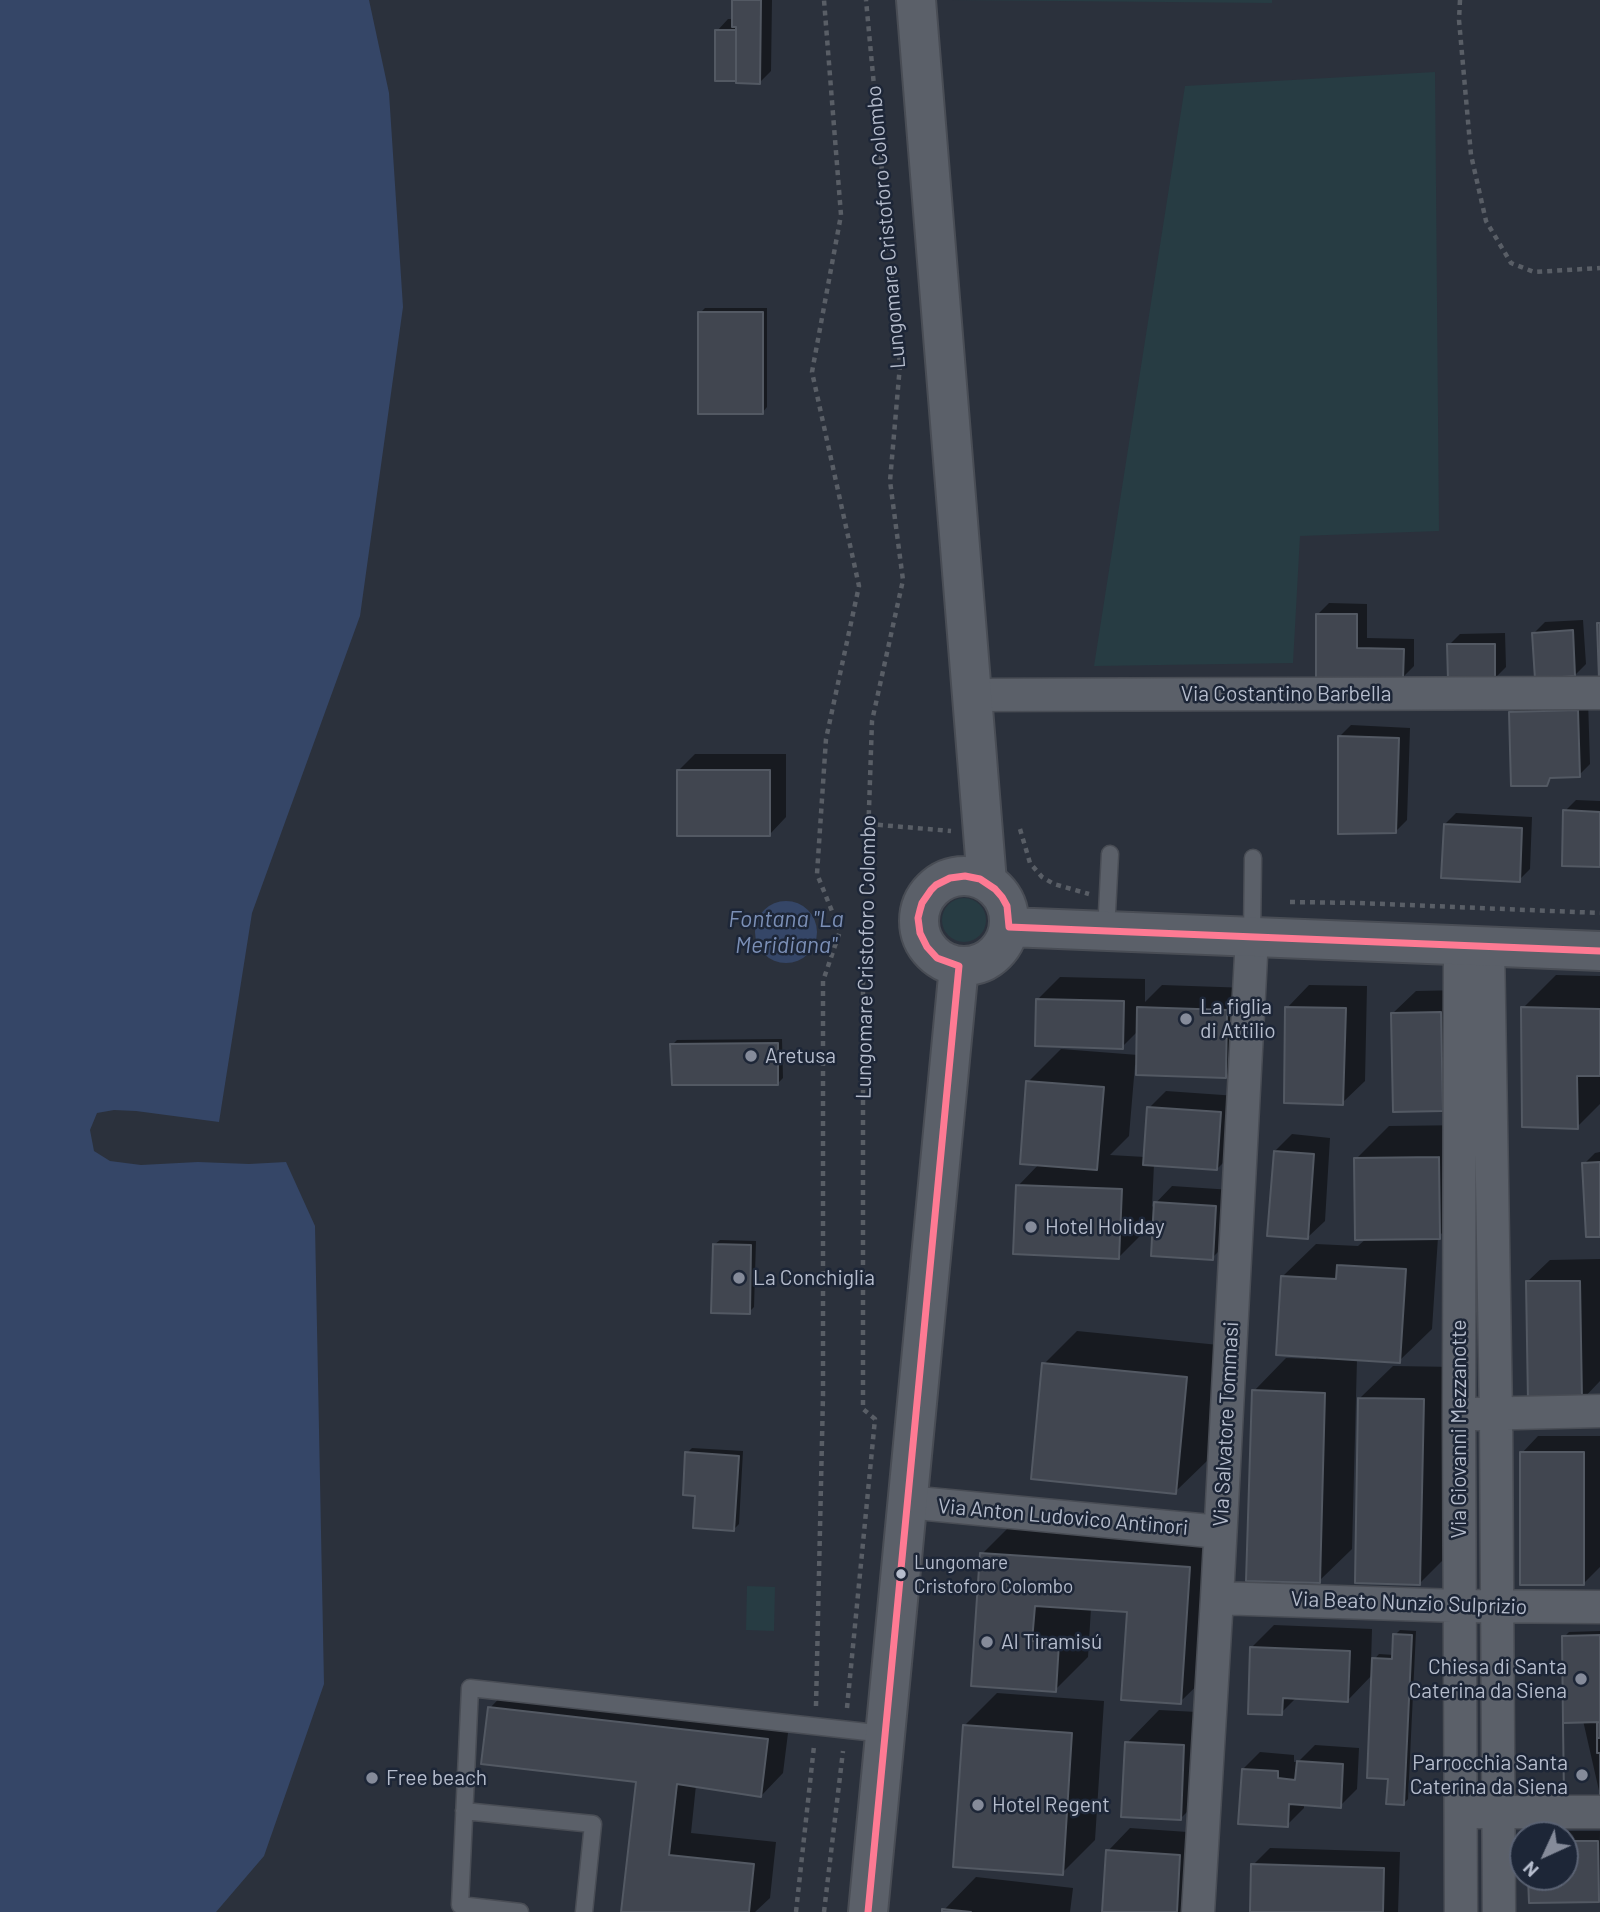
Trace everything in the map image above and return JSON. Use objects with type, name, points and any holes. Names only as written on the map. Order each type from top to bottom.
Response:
[{"type":"street","points":[[916,0],[987,883]]},
{"type":"street","name":"Via Costantino Barbella","points":[[972,695],[1600,693]]},
{"type":"street","points":[[973,877],[987,883],[1002,897],[1007,906],[1009,927],[1005,940],[992,957],[973,966],[959,966],[937,958],[923,940],[918,925],[922,903],[936,885],[950,878],[973,877]]},
{"type":"street","points":[[1009,927],[1600,951]]},
{"type":"street","name":"Via Salvatore Tommasi","points":[[1198,1912],[1252,937]]},
{"type":"street","name":"Via Giovanni Mezzanotte","points":[[1461,1912],[1459,1414],[1474,946]]},
{"type":"street","name":"Via Giovanni Mezzanotte","points":[[1474,946],[1496,1415],[1499,1912]]},
{"type":"street","points":[[868,1912],[959,966]]},
{"type":"street","points":[[1459,1414],[1600,1411]]},
{"type":"street","name":"Via Anton Ludovico Antinori","points":[[907,1502],[1220,1532]]},
{"type":"street","name":"Via Beato Nunzio Sulprizio","points":[[1217,1598],[1497,1607],[1600,1607]]},
{"type":"street","points":[[1461,1811],[1600,1812]]},
{"type":"lane","points":[[1106,931],[1110,855]]},
{"type":"lane","points":[[1252,937],[1253,858]]},
{"type":"lane","points":[[520,1912],[460,1905],[470,1688],[885,1734]]},
{"type":"lane","points":[[464,1811],[593,1824],[584,1912]]},
{"type":"path","points":[[796,1912],[816,1726],[823,1396],[823,981],[840,931],[817,874],[826,739],[859,586],[813,372],[841,215],[824,0]]},
{"type":"path","name":"Lungomare Cristoforo Colombo","points":[[824,1912],[845,1730],[875,1419],[863,1409],[863,985],[872,721],[903,580],[890,481],[900,365],[866,0]]},
{"type":"path","points":[[1460,0],[1459,20],[1471,155],[1486,221],[1511,262],[1534,272],[1600,268]]},
{"type":"path","points":[[868,824],[960,832]]},
{"type":"path","points":[[1020,829],[1030,863],[1042,877],[1054,884]]},
{"type":"path","points":[[1359,903],[1600,914]]},
{"type":"shaded area","points":[[951,0],[1272,0],[1272,3]]},
{"type":"shaded area","points":[[1435,72],[1439,531],[1300,536],[1293,663],[1094,666],[1185,86]]},
{"type":"shaded area","points":[[964,898],[973,899],[980,904],[985,911],[985,929],[980,936],[973,941],[964,942],[955,941],[948,936],[943,929],[942,920],[943,911],[948,904],[955,899]]},
{"type":"shaded area","points":[[747,1586],[775,1587],[774,1631],[746,1630]]},
{"type":"water","points":[[0,0],[369,0],[389,93],[403,307],[360,616],[252,913],[219,1122],[114,1110],[97,1113],[90,1130],[94,1151],[110,1161],[141,1165],[286,1162],[315,1226],[324,1684],[264,1856],[216,1912],[0,1912]]},
{"type":"water","name":"Fontana \"La Meridiana\"","points":[[780,901],[792,901],[808,910],[815,920],[815,944],[808,954],[792,963],[780,963],[769,958],[760,949],[755,938],[755,926],[760,915],[769,906]]},
{"type":"building","points":[[732,0],[761,0],[760,84],[736,83],[736,27],[732,27]]},
{"type":"building","points":[[715,30],[736,30],[736,81],[715,81]]},
{"type":"building","points":[[698,312],[763,312],[763,414],[698,414]]},
{"type":"building","points":[[1316,614],[1357,614],[1357,648],[1404,649],[1403,679],[1316,678]]},
{"type":"building","points":[[1597,623],[1600,623],[1600,679],[1599,679]]},
{"type":"building","points":[[1573,630],[1575,676],[1535,679],[1532,633]]},
{"type":"building","points":[[1447,644],[1495,644],[1495,680],[1448,680]]},
{"type":"building","points":[[1578,710],[1580,777],[1550,778],[1547,786],[1511,786],[1509,712]]},
{"type":"building","points":[[1338,736],[1399,738],[1396,833],[1338,834]]},
{"type":"building","points":[[677,770],[770,770],[770,836],[677,836]]},
{"type":"building","points":[[1563,810],[1600,812],[1600,867],[1562,866]]},
{"type":"building","points":[[1444,824],[1522,828],[1520,882],[1441,878]]},
{"type":"building","points":[[1036,999],[1124,1001],[1123,1049],[1035,1046]]},
{"type":"building","points":[[1137,1007],[1227,1010],[1226,1078],[1136,1075]]},
{"type":"building","points":[[1285,1007],[1346,1008],[1343,1105],[1284,1103]]},
{"type":"building","points":[[1521,1007],[1600,1009],[1600,1076],[1577,1076],[1578,1129],[1522,1127]]},
{"type":"building","points":[[1441,1012],[1443,1111],[1393,1112],[1391,1013]]},
{"type":"building","points":[[778,1043],[778,1085],[672,1085],[670,1044]]},
{"type":"building","points":[[1026,1081],[1104,1087],[1097,1170],[1020,1164]]},
{"type":"building","points":[[1147,1107],[1221,1112],[1217,1170],[1143,1165]]},
{"type":"building","points":[[1274,1151],[1314,1154],[1308,1239],[1267,1236]]},
{"type":"building","points":[[1439,1157],[1440,1239],[1355,1240],[1354,1158]]},
{"type":"building","points":[[1600,1162],[1600,1237],[1586,1237],[1582,1163]]},
{"type":"building","points":[[1016,1185],[1122,1189],[1119,1259],[1013,1254]]},
{"type":"building","points":[[1154,1202],[1216,1206],[1213,1260],[1151,1256]]},
{"type":"building","points":[[713,1244],[751,1245],[750,1314],[711,1313]]},
{"type":"building","points":[[1337,1265],[1406,1269],[1400,1363],[1276,1355],[1281,1276],[1336,1279]]},
{"type":"building","points":[[1526,1281],[1580,1281],[1582,1401],[1528,1402]]},
{"type":"building","points":[[1042,1363],[1187,1377],[1176,1494],[1031,1479]]},
{"type":"building","points":[[1252,1390],[1325,1393],[1320,1583],[1246,1581]]},
{"type":"building","points":[[1358,1398],[1424,1399],[1420,1585],[1355,1583]]},
{"type":"building","points":[[685,1452],[739,1456],[734,1531],[693,1528],[695,1496],[683,1495]]},
{"type":"building","points":[[1520,1452],[1584,1452],[1584,1585],[1520,1585]]},
{"type":"building","points":[[980,1553],[1190,1567],[1181,1704],[1121,1700],[1127,1612],[1035,1606],[1032,1641],[1059,1643],[1056,1692],[971,1686]]},
{"type":"building","points":[[1393,1634],[1412,1635],[1404,1805],[1386,1804],[1388,1779],[1367,1778],[1372,1658],[1392,1659]]},
{"type":"building","name":"Chiesa di Santa Caterina da Siena","points":[[1600,1635],[1600,1722],[1563,1723],[1562,1636]]},
{"type":"building","points":[[1250,1647],[1350,1651],[1348,1702],[1283,1698],[1282,1715],[1248,1714]]},
{"type":"building","points":[[488,1707],[768,1739],[761,1797],[677,1784],[669,1855],[754,1864],[749,1912],[621,1912],[636,1782],[481,1764]]},
{"type":"building","name":"Parrocchia Santa Caterina da Siena","points":[[1597,1722],[1600,1796],[1564,1797],[1563,1723]]},
{"type":"building","name":"Parrocchia Santa Caterina da Siena","points":[[1600,1722],[1597,1753],[1600,1753],[1600,1796],[1564,1797],[1563,1723]]},
{"type":"building","points":[[963,1725],[1072,1733],[1063,1875],[953,1867]]},
{"type":"building","points":[[1125,1742],[1184,1745],[1181,1820],[1121,1817]]},
{"type":"building","points":[[1297,1761],[1343,1764],[1341,1808],[1289,1804],[1288,1827],[1238,1824],[1242,1769],[1278,1771],[1278,1778],[1295,1780]]},
{"type":"building","points":[[1579,1841],[1598,1841],[1599,1902],[1529,1903],[1529,1891],[1579,1891]]},
{"type":"building","points":[[1106,1850],[1180,1855],[1177,1912],[1102,1912]]},
{"type":"building","points":[[1251,1864],[1384,1868],[1383,1912],[1250,1912]]},
{"type":"building","points":[[942,1909],[971,1912],[942,1912]]},
{"type":"transit line","points":[[868,1912],[959,966],[937,958],[920,933],[920,910],[931,890],[950,878],[965,876],[980,879],[1002,897],[1007,906],[1009,927],[1600,951]]},
{"type":"place","name":"La figlia di Attilio","points":[[1186,1019]]},
{"type":"place","name":"Aretusa","points":[[751,1056]]},
{"type":"place","name":"Hotel Holiday","points":[[1031,1227]]},
{"type":"place","name":"La Conchiglia","points":[[739,1278]]},
{"type":"place","name":"Lungomare Cristoforo Colombo","points":[[901,1574]]},
{"type":"place","name":"Al Tiramisú","points":[[987,1642]]},
{"type":"place","name":"Chiesa di Santa Caterina da Siena","points":[[1581,1679]]},
{"type":"place","name":"Parrocchia Santa Caterina da Siena","points":[[1582,1775]]},
{"type":"place","name":"Free beach","points":[[372,1778]]},
{"type":"place","name":"Hotel Regent","points":[[978,1805]]}]
